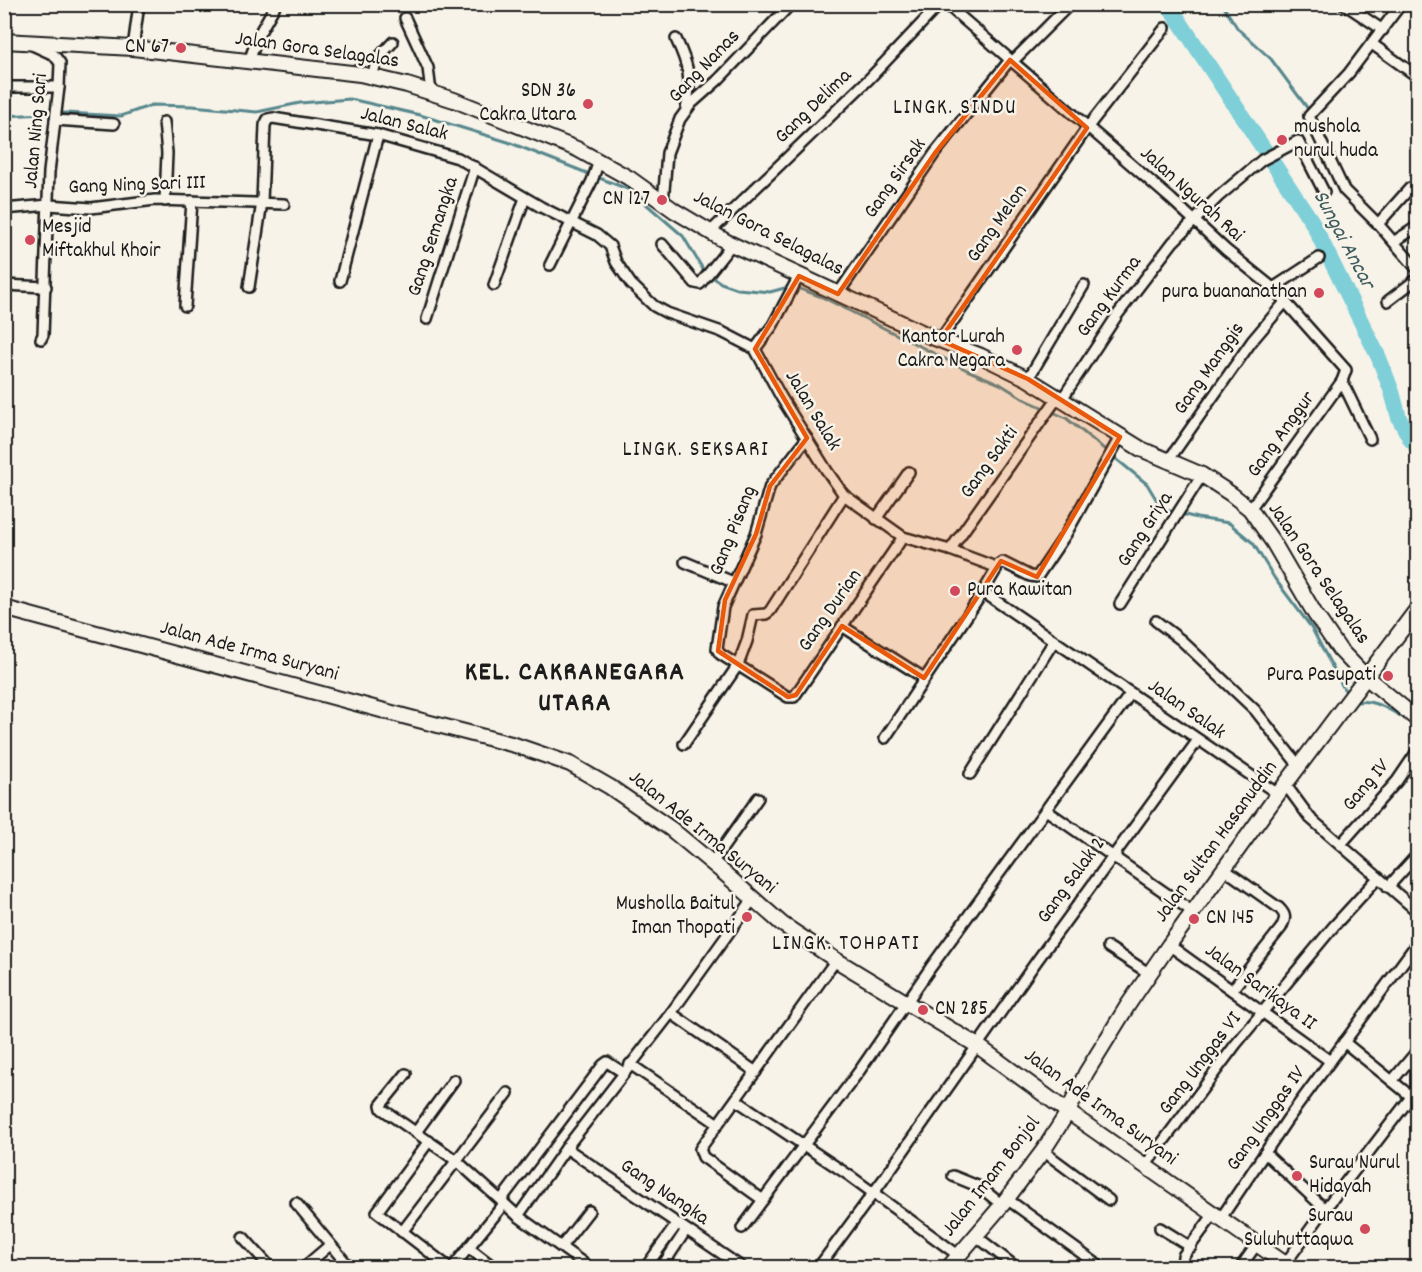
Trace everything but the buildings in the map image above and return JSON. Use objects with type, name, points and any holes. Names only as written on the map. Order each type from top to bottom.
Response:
[{"type":"street","points":[[133,48],[139,4]]},
{"type":"street","points":[[249,61],[259,34],[276,4]]},
{"type":"street","name":"Gang Nanas","points":[[663,202],[667,153],[675,129],[686,110],[791,4]]},
{"type":"street","name":"Gang Delima","points":[[710,232],[869,79],[940,4]]},
{"type":"street","name":"Jalan Ngurah Rai","points":[[946,4],[1286,301],[1346,370],[1342,381],[1370,439]]},
{"type":"street","name":"Gang Sirsak","points":[[838,294],[935,153],[1011,61],[1070,4]]},
{"type":"street","points":[[1344,4],[1383,30]]},
{"type":"street","points":[[1401,4],[1344,80],[1312,116],[1344,189],[1397,239],[1418,270]]},
{"type":"street","points":[[405,18],[428,68],[431,92]]},
{"type":"street","name":"Gang Melon","points":[[940,340],[1087,128],[1165,28]]},
{"type":"street","points":[[676,39],[687,62],[689,73],[686,110]]},
{"type":"street","name":"Jalan Gora Selagalas","points":[[4,42],[133,48],[371,76],[431,92],[558,141],[597,166],[629,178],[710,232],[798,280],[838,294],[981,356],[1028,379],[1118,442],[1141,449],[1202,475],[1231,494],[1250,509],[1333,640],[1366,677],[1418,720]]},
{"type":"street","points":[[371,76],[379,57],[393,42]]},
{"type":"street","name":"Jalan Ning Sari","points":[[28,43],[58,58],[60,65],[49,172],[44,335],[41,339]]},
{"type":"street","points":[[1372,44],[1418,77]]},
{"type":"street","points":[[4,87],[59,87]]},
{"type":"street","name":"Jalan Salak","points":[[262,202],[265,125],[268,119],[378,135],[449,154],[605,241],[626,277],[654,306],[667,313],[722,332],[755,349],[807,438],[844,495],[903,537],[950,550],[995,567],[1002,562],[1030,576],[1037,577],[1066,534],[1118,442]]},
{"type":"street","points":[[56,120],[114,124]]},
{"type":"street","points":[[164,122],[167,161],[165,201]]},
{"type":"street","points":[[340,281],[378,135]]},
{"type":"street","name":"Gang Kurma","points":[[1058,400],[1144,278],[1173,242],[1218,197],[1264,159],[1298,141],[1324,192]]},
{"type":"street","points":[[550,266],[592,181],[597,166]]},
{"type":"street","name":"Gang Semangka","points":[[427,319],[475,167]]},
{"type":"street","points":[[1380,221],[1410,189],[1418,191]]},
{"type":"street","points":[[495,285],[525,198]]},
{"type":"street","name":"Gang Ning Sari III","points":[[4,209],[49,205],[91,208],[146,201],[284,204]]},
{"type":"street","points":[[185,306],[192,201]]},
{"type":"street","points":[[249,287],[262,202]]},
{"type":"street","points":[[1397,239],[1411,232],[1418,225]]},
{"type":"street","points":[[662,244],[695,283],[700,284],[732,244]]},
{"type":"street","points":[[1273,288],[1319,258]]},
{"type":"street","points":[[1388,301],[1418,278]]},
{"type":"street","points":[[755,349],[773,325],[798,280]]},
{"type":"street","points":[[4,285],[46,287]]},
{"type":"street","points":[[1028,379],[1084,285]]},
{"type":"street","name":"Gang Manggis","points":[[1168,461],[1252,341],[1286,301]]},
{"type":"street","name":"Gang Anggur","points":[[1250,509],[1342,381]]},
{"type":"street","name":"Gang Sakti","points":[[950,550],[1058,400]]},
{"type":"street","name":"Gang Pisang","points":[[738,665],[720,654],[717,647],[723,607],[756,534],[770,486],[807,438]]},
{"type":"street","points":[[876,519],[909,472]]},
{"type":"street","name":"Gang Griya","points":[[1120,604],[1202,475]]},
{"type":"street","points":[[684,744],[738,665],[753,615],[766,614],[770,611],[844,495]]},
{"type":"street","name":"Gang Durian","points":[[738,665],[786,695],[792,698],[796,695],[903,537]]},
{"type":"street","points":[[685,562],[733,582]]},
{"type":"street","points":[[885,738],[982,592],[996,570],[995,567]]},
{"type":"street","name":"Jalan Salak","points":[[982,592],[1198,740],[1281,789],[1310,818],[1418,912]]},
{"type":"street","name":"Jalan Ade Irma Suryani","points":[[4,608],[504,742],[552,756],[590,774],[671,830],[782,924],[836,960],[978,1046],[1288,1266]]},
{"type":"street","name":"Jalan Sultan Hasanuddin","points":[[1068,1112],[1086,1073],[1169,945],[1281,789],[1418,608]]},
{"type":"street","points":[[1156,621],[1181,640],[1255,710],[1299,766]]},
{"type":"street","points":[[842,626],[924,678]]},
{"type":"street","points":[[970,774],[1054,641]]},
{"type":"street","points":[[742,1227],[860,1070],[907,1001],[1131,693]]},
{"type":"street","name":"Gang Salak 2","points":[[818,1268],[1113,855],[1198,740]]},
{"type":"street","name":"Gang IV","points":[[1341,844],[1397,781],[1418,750]]},
{"type":"street","points":[[712,863],[758,798]]},
{"type":"street","points":[[1046,810],[1193,912]]},
{"type":"street","points":[[1388,887],[1418,854]]},
{"type":"street","points":[[1224,868],[1279,908],[1285,915],[1281,928],[1232,990]]},
{"type":"street","name":"Gang Unggas VI","points":[[1145,1166],[1222,1061],[1334,926],[1378,878]]},
{"type":"street","points":[[518,1216],[566,1148],[671,1013],[753,898]]},
{"type":"street","name":"Gang Unggas IV","points":[[1182,1268],[1184,1263],[1182,1259],[1218,1216],[1265,1153],[1418,942]]},
{"type":"street","name":"Jalan Sarikaya II","points":[[1169,945],[1330,1061]]},
{"type":"street","points":[[1108,947],[1149,974]]},
{"type":"street","points":[[763,1200],[701,1154],[701,1147],[836,960]]},
{"type":"street","points":[[671,1013],[756,1072]]},
{"type":"street","points":[[1288,1266],[1324,1209],[1414,1100],[1344,1042]]},
{"type":"street","points":[[1392,1081],[1418,1050]]},
{"type":"street","points":[[429,1141],[376,1210],[378,1214],[451,1268],[469,1248],[603,1065],[607,1062],[624,1073]]},
{"type":"street","points":[[630,1064],[718,1124]]},
{"type":"street","points":[[405,1074],[381,1107],[457,1161],[518,1216],[590,1268]]},
{"type":"street","points":[[416,1132],[454,1080]]},
{"type":"street","points":[[402,1232],[508,1093]]},
{"type":"street","points":[[736,1100],[804,1144],[958,1255]]},
{"type":"street","name":"Jalan Imam Bonjol","points":[[948,1268],[1005,1202],[1043,1151],[1068,1112]]},
{"type":"street","name":"Gang Nangka","points":[[566,1148],[743,1268]]},
{"type":"street","points":[[1043,1151],[1109,1200]]},
{"type":"street","points":[[1265,1153],[1324,1209]]},
{"type":"street","points":[[953,1176],[980,1187],[1005,1202],[1098,1265]]},
{"type":"street","points":[[296,1203],[350,1268]]},
{"type":"street","points":[[561,1247],[588,1211]]},
{"type":"street","points":[[645,1268],[677,1224]]},
{"type":"street","points":[[1160,1228],[1191,1247]]},
{"type":"street","points":[[665,1262],[686,1230]]},
{"type":"street","points":[[976,1236],[1012,1264]]},
{"type":"street","points":[[243,1237],[271,1268]]},
{"type":"street","points":[[1240,1268],[1257,1244]]},
{"type":"street","points":[[303,1268],[330,1245]]},
{"type":"street","points":[[469,1248],[495,1268]]},
{"type":"street","points":[[365,1268],[373,1268]]},
{"type":"highlighted area","points":[[1010,60],[1087,128],[940,340],[1028,379],[1120,437],[1037,577],[1001,561],[924,678],[842,626],[796,695],[788,697],[718,651],[725,600],[756,534],[770,486],[807,438],[755,349],[799,276],[838,294],[935,153]]},
{"type":"waterway","name":"Sungai Ancar","points":[[1168,4],[1312,222],[1379,358],[1399,418],[1411,440],[1418,447]]},
{"type":"waterway","points":[[1222,4],[1238,29],[1271,59],[1311,113]]},
{"type":"waterway","points":[[4,116],[66,113],[121,116],[152,105],[257,112],[300,103],[350,99],[420,115],[508,142],[630,190],[683,236],[704,271],[721,283],[738,289],[770,292],[792,286],[822,297],[1066,418],[1147,484],[1162,509],[1229,523],[1253,543],[1275,579],[1311,627],[1348,693]]},
{"type":"waterway","points":[[1355,699],[1358,702],[1370,702],[1383,706],[1406,719]]},
{"type":"waterway","points":[[1411,723],[1418,728]]},
{"type":"place","name":"CN 67","points":[[181,48]]},
{"type":"place","name":"SDN 36 Cakra Utara","points":[[588,104]]},
{"type":"place","name":"mushola nurul huda","points":[[1282,140]]},
{"type":"place","name":"CN 127","points":[[662,200]]},
{"type":"place","name":"Mesjid Miftakhul Khoir","points":[[30,240]]},
{"type":"place","name":"pura buananathan","points":[[1319,293]]},
{"type":"place","name":"Kantor Lurah Cakra Negara","points":[[1017,350]]},
{"type":"place","name":"Pura Kawitan","points":[[955,591]]},
{"type":"place","name":"Pura Pasupati","points":[[1388,676]]},
{"type":"place","name":"Musholla Baitul Iman Thopati","points":[[747,917]]},
{"type":"place","name":"CN 145","points":[[1194,919]]},
{"type":"place","name":"CN 285","points":[[923,1010]]},
{"type":"place","name":"Surau Nurul Hidayah","points":[[1297,1176]]},
{"type":"place","name":"Surau Suluhuttaqwa","points":[[1365,1229]]},
{"type":"district","name":"LINGK. SINDU","points":[[955,108]]},
{"type":"district","name":"LINGK. SEKSARI","points":[[696,450]]},
{"type":"district","name":"KEL. CAKRANEGARA UTARA","points":[[575,688]]},
{"type":"district","name":"LINGK. TOHPATI","points":[[846,944]]}]
